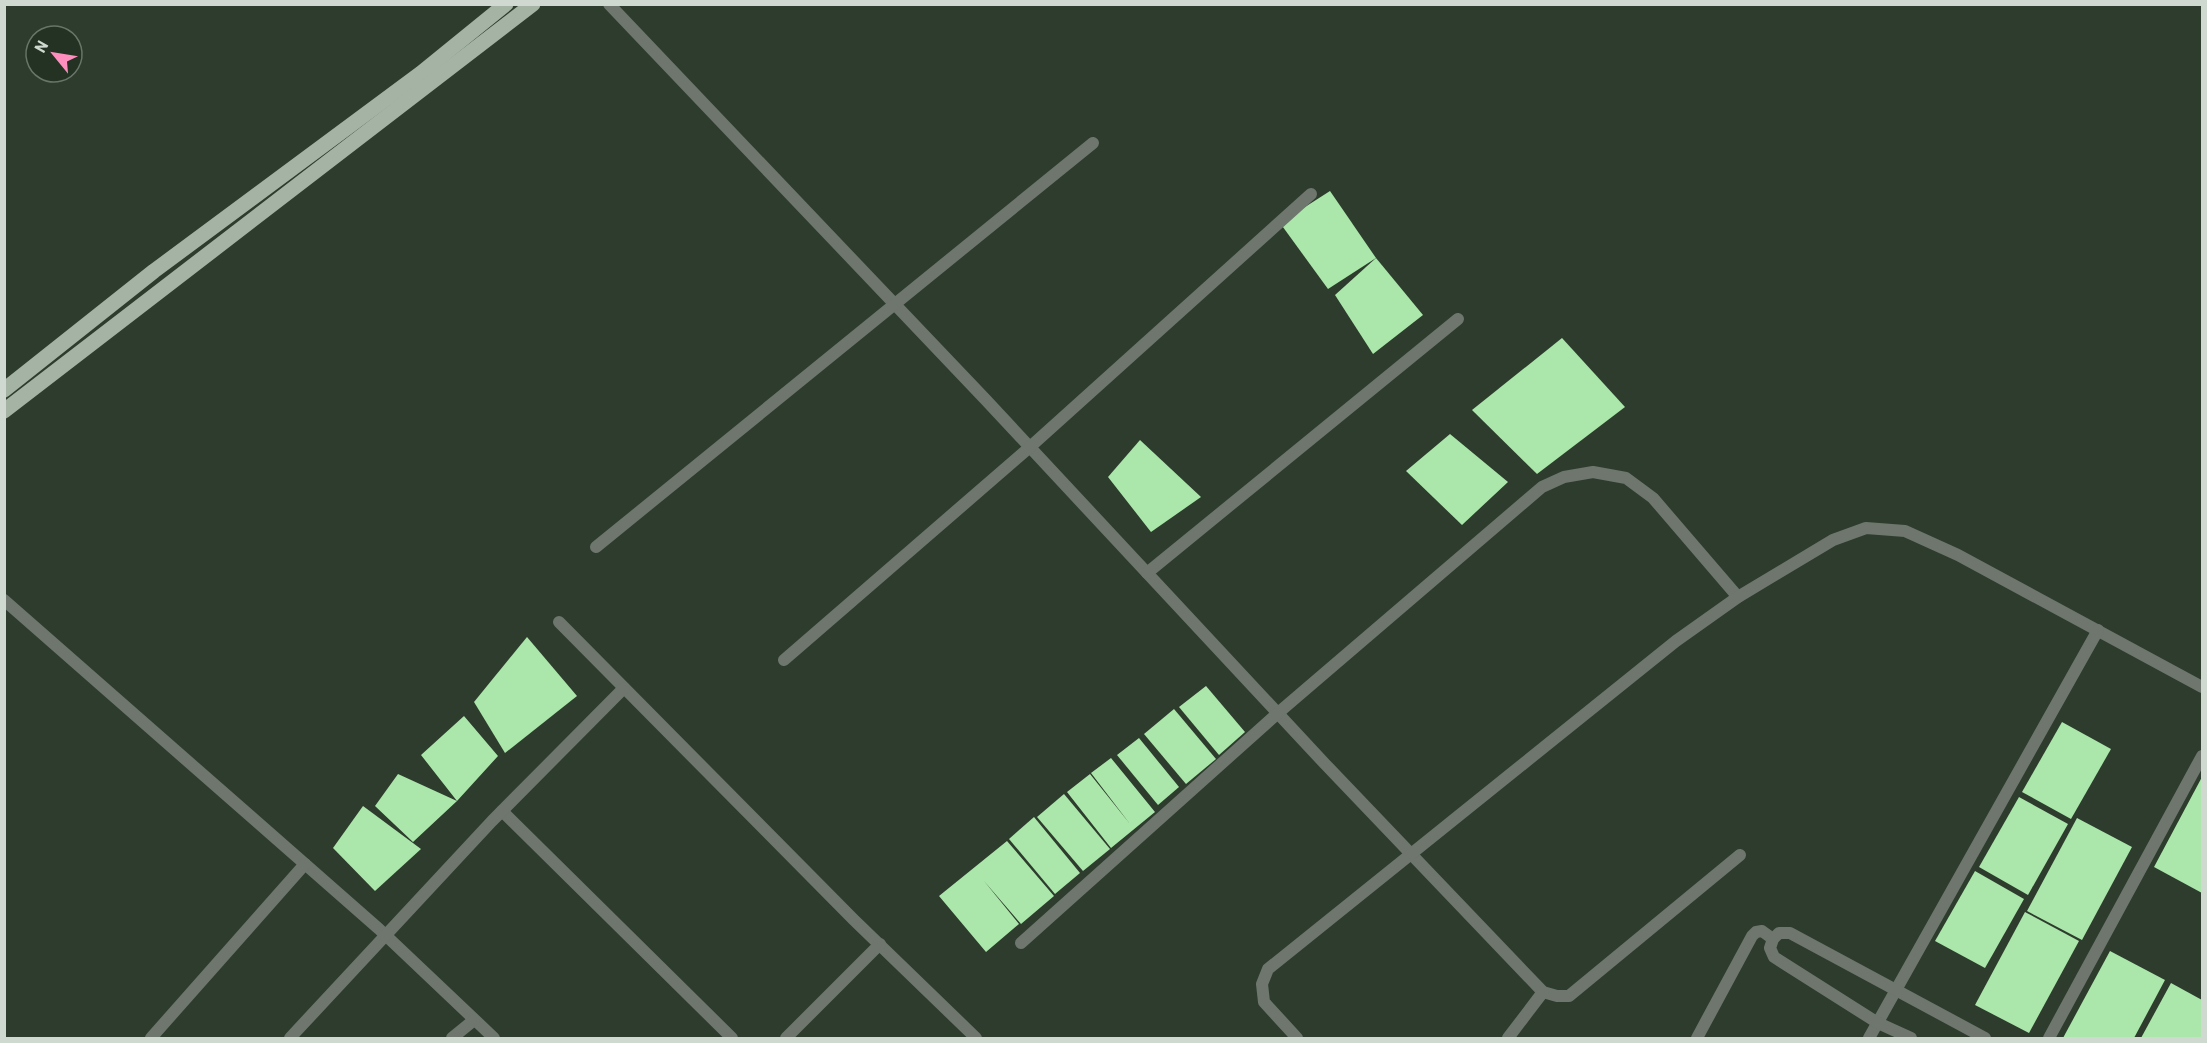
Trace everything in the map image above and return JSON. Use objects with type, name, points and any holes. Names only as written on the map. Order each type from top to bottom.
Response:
[{"type":"main road","points":[[4,390],[154,271],[421,73],[506,4]]},
{"type":"main road","points":[[4,411],[533,4]]},
{"type":"street","points":[[609,4],[1543,992],[1557,996],[1569,996],[1740,855]]},
{"type":"street","points":[[596,547],[1094,143]]},
{"type":"street","points":[[784,660],[1030,447],[1311,195]]},
{"type":"street","points":[[1148,573],[1458,319]]},
{"type":"street","points":[[1021,943],[1278,713],[1542,487],[1564,477],[1593,472],[1626,478],[1653,498],[1738,597]]},
{"type":"street","points":[[1297,1038],[1264,1002],[1262,984],[1268,969],[1676,641],[1738,597],[1833,540],[1866,528],[1905,531],[1958,555],[2202,687]]},
{"type":"street","points":[[4,600],[387,936],[494,1038]]},
{"type":"street","points":[[559,622],[880,945],[976,1038]]},
{"type":"street","points":[[1869,1038],[2098,630]]},
{"type":"street","points":[[290,1038],[502,811],[624,688]]},
{"type":"street","points":[[2049,1038],[2202,756]]},
{"type":"street","points":[[502,811],[732,1038]]},
{"type":"street","points":[[151,1038],[305,864]]},
{"type":"street","points":[[1697,1038],[1752,936],[1761,931],[1773,939]]},
{"type":"street","points":[[1911,1038],[1878,1023],[1774,957],[1770,948],[1773,939],[1779,933],[1791,933],[1984,1038]]},
{"type":"street","points":[[786,1038],[880,945]]},
{"type":"street","points":[[1508,1038],[1543,992]]},
{"type":"street","points":[[452,1038],[474,1020]]},
{"type":"building","points":[[1330,191],[1376,258],[1328,289],[1280,223]]},
{"type":"building","points":[[1376,258],[1423,315],[1373,354],[1335,295]]},
{"type":"building","points":[[1562,338],[1625,407],[1537,474],[1472,410]]},
{"type":"building","points":[[1450,434],[1508,482],[1462,525],[1406,471]]},
{"type":"building","points":[[1140,440],[1201,497],[1151,532],[1108,477]]},
{"type":"building","points":[[527,637],[577,696],[505,753],[474,702]]},
{"type":"building","points":[[1206,686],[1245,732],[1219,755],[1179,707]]},
{"type":"building","points":[[1174,709],[1216,759],[1186,784],[1144,734]]},
{"type":"building","points":[[464,716],[498,756],[457,801],[421,755]]},
{"type":"building","points":[[2062,722],[2111,749],[2071,819],[2022,792]]},
{"type":"building","points":[[1139,738],[1179,787],[1158,805],[1117,755]]},
{"type":"building","points":[[1111,758],[1155,812],[1111,848],[1067,792],[1090,774],[1130,824],[1091,773]]},
{"type":"building","points":[[398,774],[457,801],[413,842],[375,806]]},
{"type":"building","points":[[2202,777],[2202,893],[2154,867]]},
{"type":"building","points":[[1064,794],[1110,849],[1083,871],[1037,817]]},
{"type":"building","points":[[2019,797],[2068,824],[2028,895],[1979,867]]},
{"type":"building","points":[[363,806],[421,849],[375,891],[333,848]]},
{"type":"building","points":[[1034,817],[1080,873],[1055,894],[1009,839]]},
{"type":"building","points":[[2077,818],[2132,847],[2082,940],[2027,911]]},
{"type":"building","points":[[1007,841],[1054,896],[1021,924],[984,881],[1019,924],[986,952],[939,896]]},
{"type":"building","points":[[1975,871],[2024,899],[1985,968],[1935,941]]},
{"type":"building","points":[[2025,912],[2079,941],[2029,1033],[1975,1005]]},
{"type":"building","points":[[2110,951],[2165,980],[2134,1038],[2063,1038]]},
{"type":"building","points":[[2171,983],[2202,1000],[2202,1038],[2141,1038]]}]
